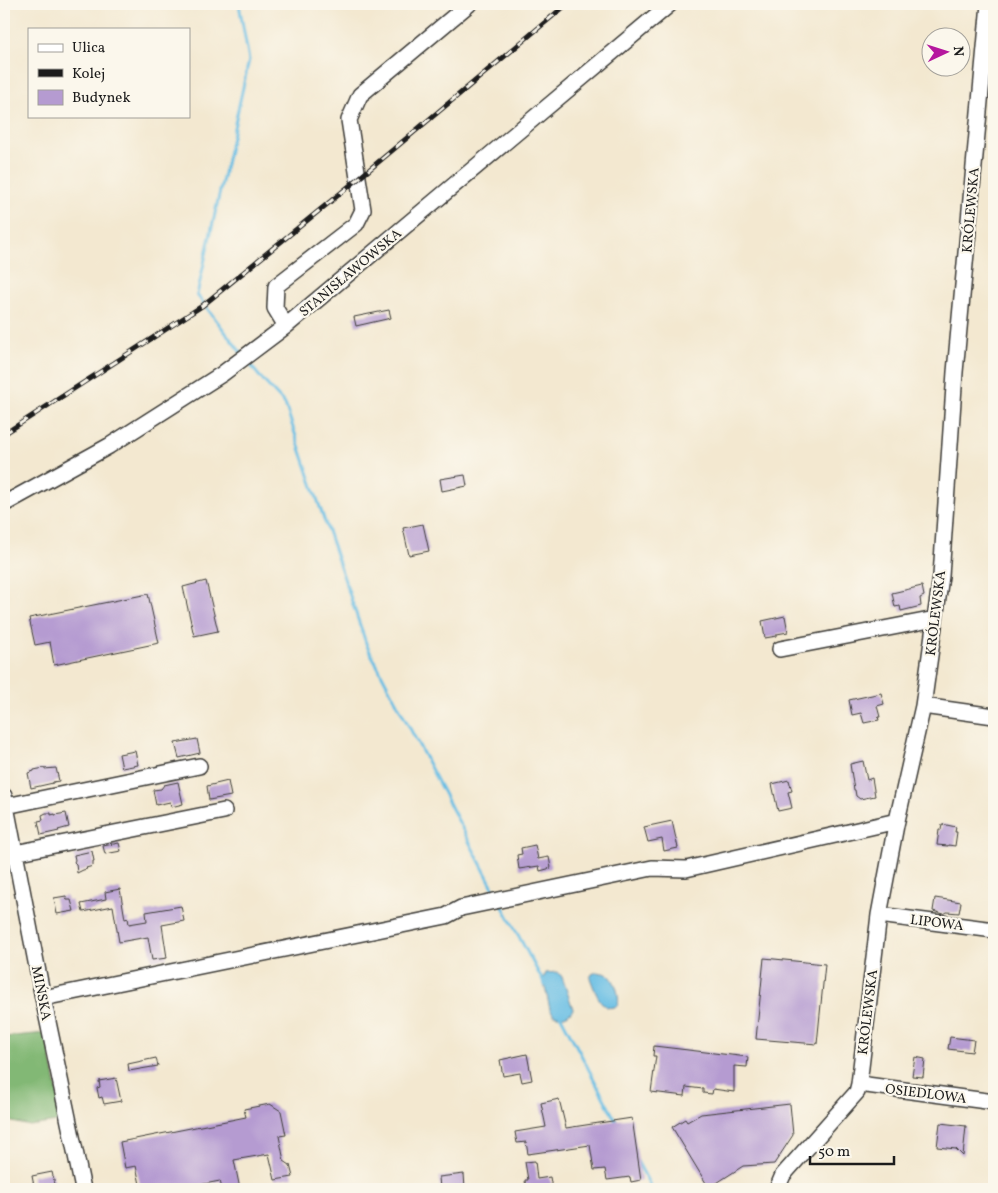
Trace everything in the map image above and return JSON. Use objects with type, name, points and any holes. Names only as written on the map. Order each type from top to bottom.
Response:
[{"type":"street","points":[[286,326],[275,308],[276,286],[356,224],[363,210],[349,120],[360,94],[469,4]]},
{"type":"street","name":"STANISŁAWOWSKA","points":[[4,504],[109,446],[222,374],[286,326],[670,4]]},
{"type":"street","name":"KRÓLEWSKA","points":[[776,1189],[783,1176],[857,1092],[859,1084],[879,915],[897,821],[923,706],[941,576],[957,352],[988,4]]},
{"type":"street","points":[[780,649],[935,618]]},
{"type":"street","points":[[923,706],[994,716]]},
{"type":"street","points":[[5,801],[199,766]]},
{"type":"street","name":"MIŃSKA","points":[[5,801],[43,998],[83,1189]]},
{"type":"street","points":[[15,853],[224,811]]},
{"type":"street","points":[[43,998],[446,916],[461,908],[652,868],[686,869],[897,821]]},
{"type":"street","name":"LIPOWA","points":[[879,915],[994,930]]},
{"type":"street","name":"OSIEDLOWA","points":[[859,1084],[994,1102]]},
{"type":"green space","points":[[46,1033],[63,1121],[30,1126],[4,1120],[4,1037]]},
{"type":"water","points":[[558,972],[562,977],[573,1009],[567,1015],[562,1016],[554,1015],[550,1009],[543,979],[546,973]]},
{"type":"water","points":[[597,972],[607,974],[612,979],[618,994],[618,1005],[608,1007],[600,1000],[590,978],[592,974]]},
{"type":"building","points":[[389,310],[391,318],[356,326],[354,317]]},
{"type":"building","points":[[465,475],[467,486],[442,491],[440,479]]},
{"type":"building","points":[[423,524],[429,551],[409,555],[403,528]]},
{"type":"building","points":[[206,581],[218,631],[194,636],[183,587]]},
{"type":"building","points":[[922,586],[924,596],[920,598],[921,606],[901,611],[900,606],[895,607],[892,593]]},
{"type":"building","points":[[148,594],[159,643],[54,665],[50,642],[35,645],[29,618]]},
{"type":"building","points":[[785,616],[788,632],[765,638],[762,621]]},
{"type":"building","points":[[881,693],[884,704],[877,706],[879,720],[864,723],[861,713],[852,715],[849,700]]},
{"type":"building","points":[[197,739],[200,753],[179,758],[175,743]]},
{"type":"building","points":[[135,751],[138,765],[122,768],[119,754]]},
{"type":"building","points":[[863,761],[867,780],[872,778],[875,796],[860,799],[856,796],[854,790],[850,764]]},
{"type":"building","points":[[44,768],[56,768],[59,781],[31,788],[28,773]]},
{"type":"building","points":[[789,780],[792,791],[788,792],[792,808],[778,811],[772,784]]},
{"type":"building","points":[[228,781],[231,796],[209,800],[207,786]]},
{"type":"building","points":[[178,782],[183,804],[171,807],[170,802],[156,805],[153,790]]},
{"type":"building","points":[[46,813],[55,815],[66,813],[69,827],[41,835],[38,821],[43,820],[42,815]]},
{"type":"building","points":[[672,821],[678,848],[664,851],[662,839],[648,842],[644,827]]},
{"type":"building","points":[[942,824],[956,827],[955,846],[937,845],[939,830],[941,830]]},
{"type":"building","points":[[119,843],[121,851],[105,854],[103,846]]},
{"type":"building","points":[[535,845],[538,859],[549,857],[551,868],[540,871],[539,866],[519,869],[517,855],[522,854],[521,848]]},
{"type":"building","points":[[92,851],[93,866],[77,873],[74,855]]},
{"type":"building","points":[[120,889],[125,919],[128,918],[129,924],[147,921],[146,912],[181,906],[184,921],[162,925],[167,958],[152,960],[148,937],[119,942],[113,906],[83,912],[81,904],[106,899],[105,892]]},
{"type":"building","points":[[66,896],[67,900],[71,900],[74,911],[57,914],[54,898]]},
{"type":"building","points":[[935,898],[961,902],[959,913],[947,912],[944,914],[933,911]]},
{"type":"building","points":[[764,958],[825,964],[817,1044],[756,1039]]},
{"type":"building","points":[[950,1037],[974,1040],[972,1052],[948,1049]]},
{"type":"building","points":[[654,1046],[748,1057],[747,1067],[734,1066],[734,1092],[713,1089],[712,1094],[703,1093],[703,1089],[686,1087],[685,1096],[651,1092],[656,1056],[653,1056]]},
{"type":"building","points":[[527,1054],[532,1080],[522,1082],[520,1073],[503,1076],[500,1060]]},
{"type":"building","points":[[915,1057],[925,1059],[923,1077],[912,1076]]},
{"type":"building","points":[[156,1058],[158,1066],[129,1071],[128,1064]]},
{"type":"building","points":[[116,1078],[121,1101],[104,1104],[102,1097],[99,1098],[97,1088],[100,1087],[99,1081]]},
{"type":"building","points":[[559,1099],[566,1128],[632,1118],[641,1180],[631,1182],[630,1177],[607,1180],[605,1169],[594,1170],[590,1145],[528,1154],[526,1142],[517,1143],[515,1132],[546,1127],[541,1103]]},
{"type":"building","points":[[270,1104],[281,1111],[286,1135],[279,1136],[284,1161],[290,1165],[293,1177],[275,1180],[269,1154],[234,1160],[240,1189],[222,1189],[220,1181],[178,1189],[141,1189],[136,1166],[125,1168],[120,1142],[246,1117],[244,1109]]},
{"type":"building","points":[[790,1104],[793,1135],[774,1164],[743,1166],[709,1188],[672,1127],[685,1119],[687,1122],[701,1114]]},
{"type":"building","points":[[940,1123],[966,1126],[963,1156],[956,1149],[937,1147]]},
{"type":"building","points":[[535,1161],[537,1179],[550,1177],[552,1189],[526,1189],[525,1180],[528,1180],[525,1162]]},
{"type":"building","points":[[52,1172],[56,1189],[38,1189],[37,1186],[34,1186],[32,1176]]},
{"type":"building","points":[[464,1174],[465,1189],[440,1189],[439,1177]]},
{"type":"waterway","points":[[239,4],[249,60],[197,295],[242,354]]},
{"type":"waterway","points":[[247,361],[285,404],[367,646],[497,895]]},
{"type":"waterway","points":[[502,905],[545,985]]},
{"type":"waterway","points":[[559,1013],[617,1123]]},
{"type":"waterway","points":[[637,1161],[652,1189]]},
{"type":"railway","points":[[4,434],[202,306],[358,179],[567,4]]}]
